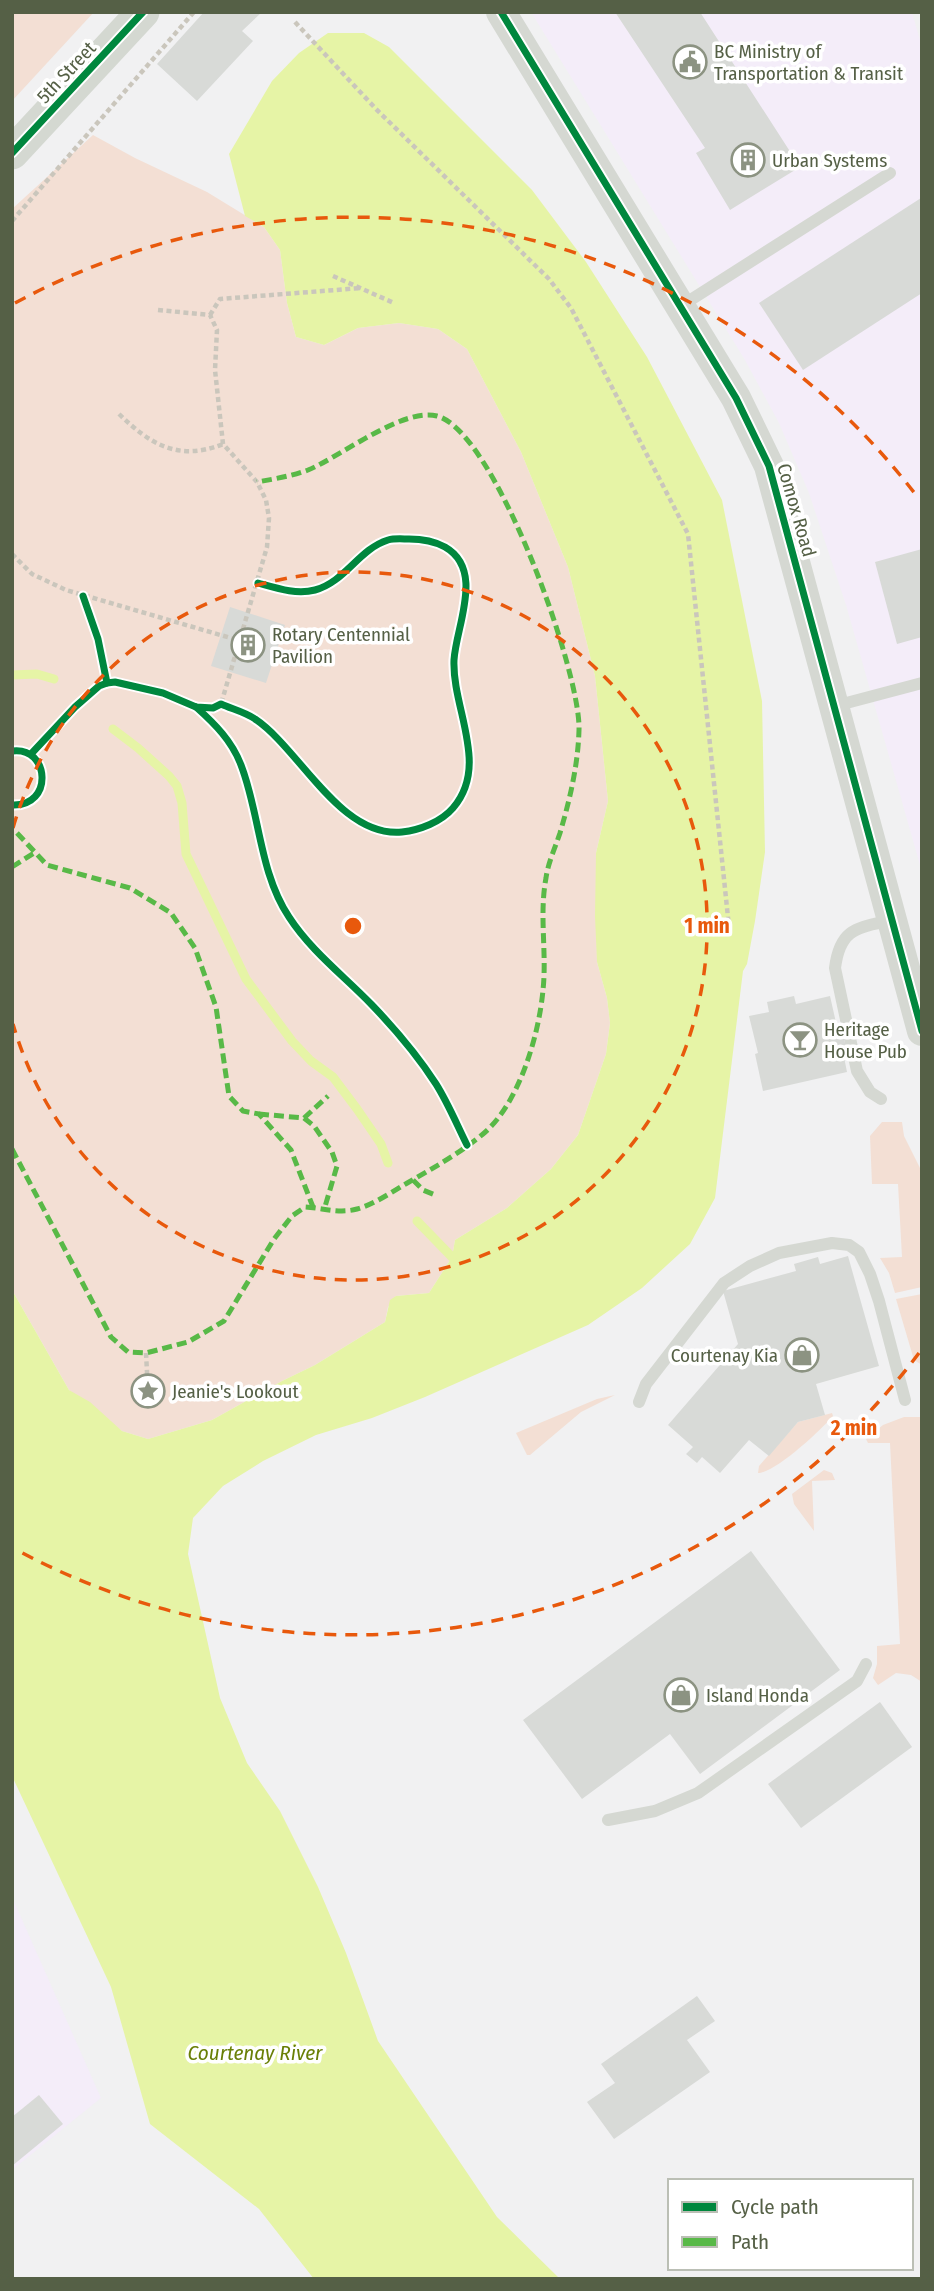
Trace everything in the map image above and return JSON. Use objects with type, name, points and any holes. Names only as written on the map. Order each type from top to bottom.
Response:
[{"type":"main road","name":"5th Street","points":[[12,153],[143,12]]},
{"type":"street","name":"Comox Road","points":[[501,12],[736,398],[769,466],[922,1031]]},
{"type":"lane","points":[[681,306],[890,173]]},
{"type":"lane","points":[[835,706],[922,683]]},
{"type":"lane","points":[[881,1099],[870,1092],[857,1071],[835,968],[837,952],[846,935],[858,928],[892,920]]},
{"type":"lane","points":[[639,1402],[646,1384],[724,1283],[750,1266],[779,1254],[816,1244],[832,1243],[849,1245],[859,1252],[870,1274],[905,1400]]},
{"type":"lane","points":[[608,1820],[655,1811],[698,1793],[857,1681],[866,1664]]},
{"type":"path","points":[[12,220],[194,12]]},
{"type":"path","points":[[295,22],[376,108],[549,279],[571,308],[688,534],[729,927]]},
{"type":"path","points":[[333,276],[394,303]]},
{"type":"path","points":[[210,315],[220,299],[361,288]]},
{"type":"path","points":[[158,310],[210,315]]},
{"type":"path","points":[[210,315],[217,330],[215,370],[223,444],[257,482],[266,500],[270,519],[267,547],[258,583],[241,641],[217,706],[232,709]]},
{"type":"path","points":[[119,414],[135,429],[170,450],[191,452],[223,444]]},
{"type":"path","points":[[12,554],[32,574],[66,590],[241,641]]},
{"type":"path","points":[[258,583],[269,586]]},
{"type":"path","points":[[83,596],[87,606]]},
{"type":"path","points":[[146,1353],[148,1391]]},
{"type":"shaded area","points":[[12,12],[94,12],[12,101]]},
{"type":"shaded area","points":[[531,12],[912,12],[922,47],[922,872],[846,605],[809,493],[779,423],[745,360]]},
{"type":"shaded area","points":[[93,135],[207,192],[264,227],[280,250],[287,303],[296,337],[324,345],[358,328],[399,323],[438,329],[467,349],[521,452],[568,567],[595,676],[608,801],[596,853],[597,962],[607,998],[610,1023],[606,1054],[578,1135],[551,1169],[507,1208],[455,1240],[452,1257],[429,1293],[396,1296],[388,1307],[385,1322],[315,1365],[212,1420],[148,1439],[122,1431],[69,1390],[12,1290],[12,209]]},
{"type":"shaded area","points":[[882,1122],[902,1122],[904,1136],[922,1172],[922,1287],[895,1293],[889,1273],[880,1258],[902,1257],[898,1184],[872,1184],[870,1136]]},
{"type":"shaded area","points":[[922,1294],[922,1365],[914,1360],[896,1299]]},
{"type":"shaded area","points":[[615,1395],[581,1412],[527,1455],[516,1433],[597,1399]]},
{"type":"shaded area","points":[[832,1413],[833,1416],[797,1450],[775,1466],[758,1473],[759,1466],[798,1422]]},
{"type":"shaded area","points":[[904,1417],[922,1417],[922,1682],[911,1675],[896,1673],[878,1685],[873,1678],[877,1664],[877,1646],[900,1644],[890,1443],[868,1443],[866,1439],[883,1425]]},
{"type":"shaded area","points":[[824,1470],[832,1473],[835,1480],[812,1481],[814,1531],[794,1504],[792,1494]]},
{"type":"shaded area","points":[[12,1897],[101,2098],[12,2170]]},
{"type":"water","name":"Courtenay River","points":[[328,33],[364,33],[389,47],[532,190],[586,262],[647,357],[722,500],[762,701],[765,852],[755,921],[747,964],[743,971],[715,1198],[690,1244],[642,1288],[588,1325],[425,1397],[372,1418],[316,1435],[263,1461],[223,1486],[193,1518],[188,1554],[220,1698],[247,1763],[280,1811],[318,1887],[346,1953],[378,2041],[497,2217],[560,2279],[314,2279],[259,2209],[150,2124],[111,1987],[12,1776],[12,1290],[69,1390],[90,1402],[122,1431],[148,1439],[212,1420],[315,1365],[385,1322],[390,1300],[396,1296],[429,1293],[452,1257],[455,1240],[507,1208],[551,1169],[578,1135],[606,1054],[610,1023],[607,998],[597,962],[595,916],[596,853],[608,801],[595,676],[568,567],[521,452],[467,349],[438,329],[399,323],[358,328],[324,345],[296,337],[287,303],[280,250],[264,227],[245,216],[229,154],[272,81],[299,53]]},
{"type":"building","points":[[204,12],[262,12],[242,31],[253,41],[197,101],[157,64]]},
{"type":"building","name":"BC Ministry of Transportation & Transit","points":[[615,12],[700,12],[800,167],[730,210],[696,153],[705,148]]},
{"type":"building","points":[[921,198],[922,293],[803,370],[759,303]]},
{"type":"building","points":[[922,549],[922,637],[897,644],[875,562]]},
{"type":"building","name":"Rotary Centennial Pavilion","points":[[230,607],[285,625],[266,683],[211,666]]},
{"type":"building","name":"Heritage House Pub","points":[[794,996],[796,1004],[830,996],[837,1027],[841,1026],[848,1056],[844,1057],[847,1072],[763,1091],[749,1016],[769,1012],[767,1002]]},
{"type":"building","name":"Courtenay Kia","points":[[848,1256],[879,1366],[816,1384],[825,1415],[798,1422],[769,1456],[749,1440],[720,1473],[702,1457],[697,1463],[686,1454],[693,1447],[668,1425],[738,1344],[723,1291],[796,1271],[794,1264],[818,1257],[820,1264]]},
{"type":"building","name":"Island Honda","points":[[751,1551],[840,1670],[700,1774],[670,1734],[582,1799],[523,1720]]},
{"type":"building","points":[[880,1702],[912,1747],[801,1828],[768,1784]]},
{"type":"building","points":[[697,1996],[715,2021],[687,2040],[710,2072],[614,2139],[587,2102],[615,2083],[601,2064]]},
{"type":"building","points":[[39,2095],[63,2124],[12,2166],[12,2117]]},
{"type":"waterway","points":[[12,675],[37,674],[54,679]]},
{"type":"waterway","points":[[113,729],[138,748],[177,786],[182,803],[186,854],[246,979],[292,1041],[311,1061],[333,1077],[381,1144],[388,1163]]},
{"type":"waterway","points":[[417,1221],[452,1257]]},
{"type":"marked path","points":[[12,1149],[111,1337],[128,1352],[146,1353],[188,1342],[224,1321],[274,1239],[292,1216],[305,1207],[344,1211],[364,1207],[474,1141],[496,1121],[517,1087],[525,1068],[537,1027],[543,990],[543,906],[546,878],[570,795],[579,730],[576,700],[566,659],[550,609],[508,507],[484,463],[460,431],[437,416],[423,415],[407,419],[308,470],[257,482]]},
{"type":"marked path","points":[[17,833],[47,865],[130,888],[171,913],[195,948],[216,1007],[229,1096],[243,1111],[259,1114],[291,1150],[313,1207]]},
{"type":"marked path","points":[[12,867],[34,853]]},
{"type":"marked path","points":[[304,1118],[328,1096]]},
{"type":"marked path","points":[[259,1114],[304,1118],[314,1126],[332,1152],[337,1166],[324,1210]]},
{"type":"marked path","points":[[413,1180],[423,1190],[435,1195]]},
{"type":"cycle path","points":[[12,153],[143,12]]},
{"type":"cycle path","points":[[501,12],[736,398],[769,466],[922,1031]]},
{"type":"cycle path","points":[[31,754],[75,707],[99,686],[115,682],[163,693],[196,707],[213,708],[221,704],[251,717],[272,733],[340,807],[359,821],[380,830],[402,832],[416,829],[448,813],[464,791],[469,755],[455,679],[454,660],[466,584],[464,570],[457,557],[445,547],[432,542],[393,539],[378,544],[335,580],[315,590],[293,591],[258,583]]},
{"type":"cycle path","points":[[83,596],[98,639],[107,683]]},
{"type":"cycle path","points":[[196,707],[222,733],[241,765],[266,862],[279,900],[289,917],[307,941],[372,1005],[414,1053],[440,1091],[467,1145]]},
{"type":"cycle path","points":[[12,751],[25,752],[34,758],[40,766],[42,777],[35,797],[26,803],[12,805]]},
{"type":"place","name":"BC Ministry of Transportation & Transit","points":[[690,62]]},
{"type":"place","name":"Urban Systems","points":[[748,160]]},
{"type":"place","name":"Rotary Centennial Pavilion","points":[[248,645]]},
{"type":"place","name":"Heritage House Pub","points":[[800,1040]]},
{"type":"place","name":"Courtenay Kia","points":[[802,1355]]},
{"type":"place","name":"Jeanie's Lookout","points":[[148,1391]]},
{"type":"place","name":"Island Honda","points":[[681,1695]]}]
